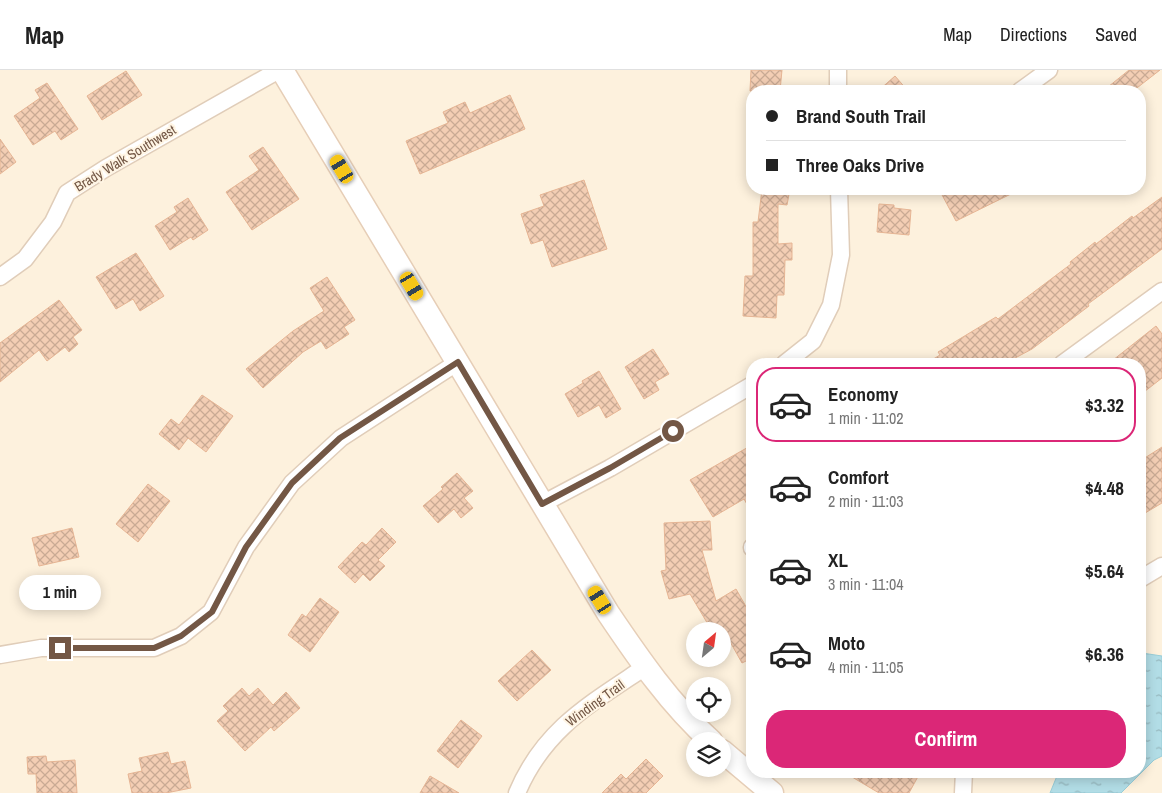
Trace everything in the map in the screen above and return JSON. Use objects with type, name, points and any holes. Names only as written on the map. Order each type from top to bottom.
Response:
[{"type":"street","name":"Brady Walk Southwest","points":[[0,277],[25,259],[53,222],[67,193],[106,168],[281,70]]},
{"type":"street","points":[[281,70],[608,613],[645,667],[685,716],[702,732]]},
{"type":"street","points":[[838,70],[838,85]]},
{"type":"street","points":[[1028,85],[1049,70]]},
{"type":"street","points":[[792,358],[813,341],[831,305],[841,256],[839,195]]},
{"type":"street","points":[[1070,358],[1162,291]]},
{"type":"street","points":[[0,655],[41,648],[154,648],[181,636],[212,612],[246,547],[292,483],[340,438],[458,362]]},
{"type":"street","points":[[542,504],[610,468],[746,389]]},
{"type":"street","points":[[1146,575],[1162,566]]},
{"type":"street","name":"Winding Trail","points":[[517,793],[529,768],[556,731],[578,712],[645,667]]},
{"type":"street","points":[[731,759],[746,772]]},
{"type":"street","points":[[754,778],[772,793]]},
{"type":"street","points":[[963,793],[964,778]]},
{"type":"water","points":[[1146,654],[1162,656],[1162,756],[1154,760],[1146,768]]},
{"type":"water","points":[[1056,778],[1136,778],[1121,793],[1050,793]]},
{"type":"building","points":[[751,70],[782,70],[781,85],[750,85]]},
{"type":"building","points":[[1129,70],[1160,70],[1141,85],[1110,85]]},
{"type":"building","points":[[126,71],[142,95],[102,120],[87,96]]},
{"type":"building","points":[[895,76],[903,85],[885,85]]},
{"type":"building","points":[[47,83],[78,129],[61,140],[55,131],[33,145],[14,116],[40,98],[35,90]]},
{"type":"building","points":[[510,95],[525,129],[420,174],[406,141],[448,123],[443,112],[465,102],[470,113]]},
{"type":"building","points":[[0,139],[16,162],[0,174]]},
{"type":"building","points":[[263,147],[299,199],[252,230],[226,192],[259,170],[249,156]]},
{"type":"building","points":[[584,180],[607,249],[552,267],[543,240],[531,244],[521,214],[544,206],[540,195]]},
{"type":"building","points":[[761,195],[789,195],[787,205],[778,204],[778,244],[792,243],[792,260],[785,260],[784,295],[777,295],[776,318],[743,316],[745,276],[753,276],[753,222],[758,222]]},
{"type":"building","points":[[942,195],[1009,195],[956,221]]},
{"type":"building","points":[[1162,197],[1162,249],[1088,304],[1089,306],[1032,349],[1015,358],[935,358],[940,355],[938,352],[996,317],[998,319],[1071,264],[1070,262],[1095,242],[1096,244],[1132,216],[1133,218]]},
{"type":"building","points":[[188,198],[208,230],[193,240],[191,237],[170,250],[155,226],[177,212],[174,207]]},
{"type":"building","points":[[879,204],[894,205],[894,208],[911,210],[909,235],[877,232]]},
{"type":"building","points":[[136,253],[164,296],[140,311],[133,299],[116,309],[96,277]]},
{"type":"building","points":[[327,277],[355,320],[344,327],[349,334],[326,349],[321,341],[303,352],[263,388],[246,369],[293,331],[324,311],[310,288]]},
{"type":"building","points":[[59,300],[82,330],[73,337],[78,344],[69,352],[65,347],[47,361],[39,350],[0,382],[0,343]]},
{"type":"building","points":[[1156,326],[1162,334],[1162,378],[1146,390],[1146,358],[1116,358]]},
{"type":"building","points":[[653,349],[669,374],[655,382],[659,390],[644,399],[625,367]]},
{"type":"building","points":[[599,371],[621,409],[606,418],[599,405],[578,417],[565,394]]},
{"type":"building","points":[[202,395],[233,416],[206,452],[188,438],[179,450],[159,434],[171,419],[179,425]]},
{"type":"building","points":[[1162,447],[1162,503],[1146,512],[1146,457]]},
{"type":"building","points":[[746,448],[746,502],[744,499],[713,517],[690,480]]},
{"type":"building","points":[[457,473],[473,491],[464,498],[473,508],[461,518],[454,509],[438,523],[423,506],[443,489],[441,487]]},
{"type":"building","points":[[148,484],[170,501],[138,542],[116,524]]},
{"type":"building","points":[[710,521],[712,550],[702,550],[716,601],[736,589],[746,606],[746,661],[742,663],[731,643],[731,622],[707,622],[690,594],[669,599],[661,571],[666,570],[664,523]]},
{"type":"building","points":[[72,528],[79,557],[39,566],[32,538]]},
{"type":"building","points":[[382,528],[396,542],[378,560],[385,566],[370,581],[363,574],[355,583],[338,567],[362,542],[366,545]]},
{"type":"building","points":[[320,598],[339,612],[310,652],[288,635],[302,614],[306,617]]},
{"type":"building","points":[[532,650],[551,670],[517,701],[498,681]]},
{"type":"building","points":[[242,688],[249,696],[258,688],[273,705],[286,692],[300,708],[274,731],[271,727],[245,751],[217,721],[228,711],[223,706]]},
{"type":"building","points":[[461,720],[482,736],[458,768],[437,751]]},
{"type":"building","points":[[168,752],[171,764],[185,761],[191,788],[166,793],[132,793],[128,774],[142,771],[139,758]]},
{"type":"building","points":[[46,756],[47,762],[75,760],[77,793],[37,793],[36,774],[28,774],[27,757]]},
{"type":"building","points":[[646,759],[663,776],[646,793],[602,793],[621,774],[626,779]]},
{"type":"building","points":[[430,776],[459,793],[420,793]]},
{"type":"building","points":[[854,778],[917,778],[909,793],[879,793]]},
{"type":"route","points":[[60,648],[154,648],[181,636],[212,612],[246,547],[292,483],[340,438],[458,362],[542,504],[610,468],[673,431]]}]
